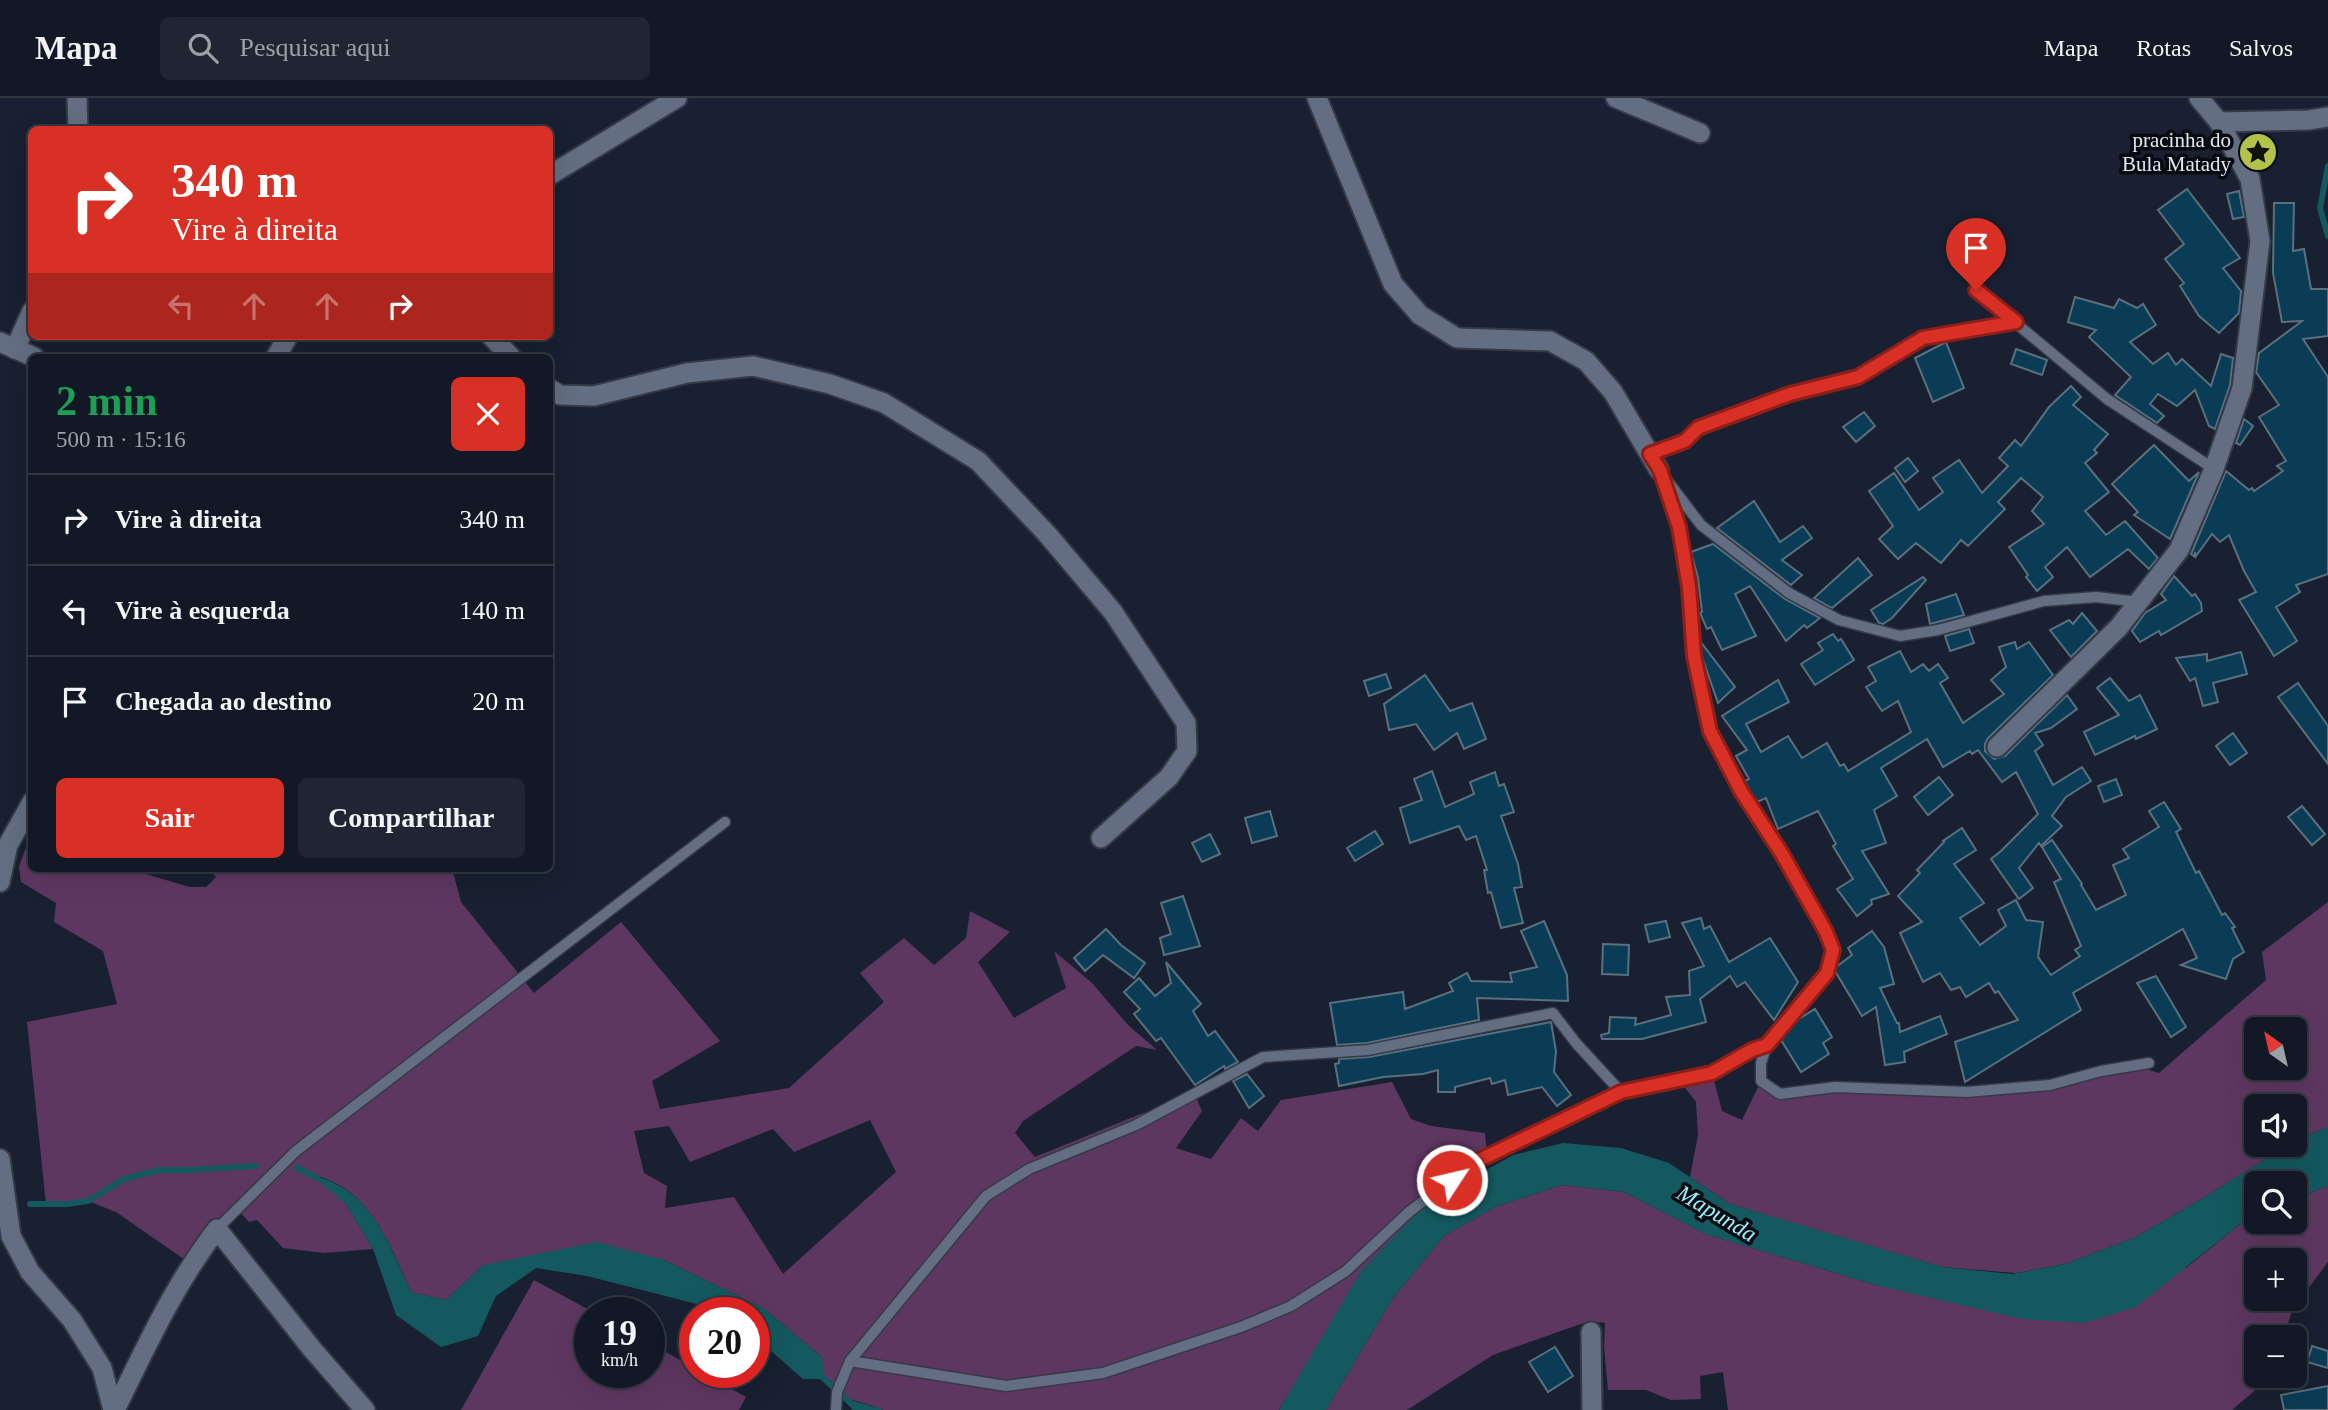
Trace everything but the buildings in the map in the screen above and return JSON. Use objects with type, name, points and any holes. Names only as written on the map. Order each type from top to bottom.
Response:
[{"type":"street","points":[[76,98],[78,126]]},
{"type":"street","points":[[553,174],[677,98]]},
{"type":"street","points":[[1317,98],[1393,284],[1420,315],[1457,338],[1550,341],[1586,361],[1613,392],[1655,462]]},
{"type":"street","points":[[1616,98],[1700,133]]},
{"type":"street","points":[[1997,747],[2096,652],[2179,550],[2214,469],[2242,388],[2260,240],[2250,179],[2219,122],[2199,98]]},
{"type":"street","points":[[2219,122],[2309,120],[2328,117]]},
{"type":"street","points":[[28,317],[7,346],[28,355]]},
{"type":"street","points":[[495,340],[508,354]]},
{"type":"street","points":[[553,391],[560,395],[594,396],[687,373],[753,366],[830,384],[884,403],[978,461],[1047,534],[1113,612],[1186,723],[1187,751],[1169,778],[1101,838]]},
{"type":"street","points":[[0,882],[8,845],[28,809]]},
{"type":"street","points":[[0,1160],[11,1236],[30,1272],[72,1320],[102,1368],[114,1410]]},
{"type":"street","points":[[114,1410],[160,1317],[191,1264],[217,1229],[312,1349],[365,1410]]},
{"type":"street","points":[[1591,1332],[1591,1410]]},
{"type":"lane","points":[[1976,290],[2108,399],[2214,469]]},
{"type":"lane","points":[[1655,462],[1685,441],[1698,428],[1790,394],[1858,377],[1923,338],[2016,322]]},
{"type":"lane","points":[[1655,462],[1700,525],[1789,593],[1839,620],[1900,636],[1938,630],[2044,601],[2096,597],[2139,602]]},
{"type":"lane","points":[[1655,462],[1679,527],[1689,587],[1694,656],[1710,731],[1741,791],[1782,854],[1826,932],[1833,950],[1827,973],[1767,1045],[1761,1063],[1761,1081],[1780,1094],[1835,1087],[1968,1092],[2050,1085],[2101,1071],[2149,1063]]},
{"type":"lane","points":[[217,1229],[296,1151],[725,822]]},
{"type":"lane","points":[[836,1410],[837,1392],[850,1361],[986,1195],[1030,1169],[1136,1125],[1264,1058],[1368,1050],[1553,1013],[1576,1043],[1621,1092]]},
{"type":"lane","points":[[850,1361],[1006,1386],[1103,1373],[1241,1327],[1291,1306],[1346,1271],[1409,1212],[1473,1163],[1621,1092],[1712,1073],[1752,1050],[1767,1045]]},
{"type":"shaded area","points":[[28,843],[28,872],[139,872],[190,887],[206,887],[216,877],[213,872],[453,872],[461,902],[534,993],[621,922],[720,1041],[652,1081],[660,1109],[789,1088],[884,1002],[860,973],[904,938],[934,965],[966,938],[970,911],[1010,932],[978,962],[1014,1018],[1066,988],[1054,951],[1092,983],[1128,1025],[1157,1050],[1136,1046],[1023,1121],[1015,1133],[1035,1157],[1195,1095],[1202,1111],[1176,1148],[1211,1159],[1241,1118],[1258,1131],[1281,1100],[1392,1082],[1411,1119],[1431,1126],[1485,1133],[1487,1156],[1481,1173],[1427,1203],[1314,1352],[1279,1410],[883,1410],[843,1396],[830,1387],[824,1377],[822,1357],[770,1314],[770,1297],[740,1297],[664,1260],[483,1265],[446,1300],[411,1292],[386,1237],[363,1205],[349,1192],[313,1175],[346,1204],[373,1249],[324,1253],[283,1248],[257,1220],[249,1222],[237,1209],[191,1264],[116,1212],[88,1201],[46,1204],[27,1022],[117,1004],[103,951],[54,922],[56,903],[21,882],[19,866]],"holes":[[[870,1120],[896,1172],[783,1274],[734,1197],[665,1208],[667,1186],[644,1173],[634,1131],[669,1126],[690,1162],[773,1129],[794,1152]]]},
{"type":"shaded area","points":[[2328,902],[2328,1127],[2307,1136],[2307,1094],[2244,1094],[2244,1157],[2269,1157],[2134,1238],[2065,1264],[2016,1273],[1942,1267],[1730,1204],[1690,1177],[1698,1135],[1696,1102],[1679,1080],[1712,1073],[1722,1111],[1742,1120],[1761,1081],[1780,1094],[1835,1087],[1967,1092],[2050,1085],[2132,1065],[2159,1073],[2266,980],[2262,952]]},
{"type":"shaded area","points":[[1562,1185],[1624,1192],[1705,1234],[1879,1286],[2186,1268],[2244,1221],[2244,1234],[2307,1234],[2307,1194],[2328,1186],[2328,1262],[2307,1290],[2307,1248],[2244,1248],[2244,1311],[2292,1311],[2287,1325],[2244,1325],[2244,1388],[2258,1388],[2232,1410],[1728,1410],[1723,1372],[1700,1376],[1701,1399],[1671,1400],[1646,1390],[1608,1390],[1605,1323],[1589,1321],[1493,1355],[1407,1410],[1326,1410],[1393,1298],[1444,1236],[1495,1207]]},
{"type":"shaded area","points":[[534,1280],[574,1302],[574,1388],[665,1388],[665,1352],[679,1359],[679,1388],[730,1388],[746,1397],[739,1410],[461,1410]]},
{"type":"water","points":[[2328,1127],[2328,1186],[2307,1194],[2307,1171],[2246,1171],[2269,1157],[2307,1157],[2307,1136]]},
{"type":"water","name":"Mapunda","points":[[1563,1143],[1621,1148],[1669,1163],[1730,1204],[1942,1267],[2012,1274],[2065,1264],[2134,1238],[2244,1172],[2244,1221],[2136,1307],[2084,1323],[2022,1319],[1879,1286],[1705,1234],[1624,1192],[1562,1185],[1495,1207],[1444,1236],[1393,1298],[1326,1410],[1279,1410],[1361,1271],[1427,1203],[1513,1155]]},
{"type":"water","points":[[311,1175],[332,1182],[363,1205],[385,1236],[411,1292],[446,1300],[483,1265],[597,1242],[664,1260],[740,1297],[679,1297],[679,1299],[587,1276],[536,1268],[496,1296],[478,1336],[441,1347],[396,1315],[373,1249],[346,1204]]},
{"type":"water","points":[[770,1314],[822,1357],[824,1379],[803,1379],[770,1350]]},
{"type":"water","points":[[846,1399],[879,1408],[883,1410],[852,1410]]},
{"type":"waterway","points":[[2328,166],[2320,208],[2328,236]]},
{"type":"waterway","points":[[30,1204],[88,1201],[124,1179],[159,1170],[256,1166]]},
{"type":"waterway","points":[[297,1168],[317,1178]]},
{"type":"waterway","points":[[819,1374],[858,1410]]},
{"type":"place","name":"pracinha do Bula Matady","points":[[2258,152]]},
{"type":"route","points":[[1452,1180],[1473,1163],[1621,1092],[1712,1073],[1752,1050],[1767,1045],[1827,973],[1833,950],[1826,932],[1782,854],[1741,791],[1710,731],[1694,656],[1689,587],[1679,527],[1660,470],[1650,454],[1685,441],[1698,428],[1714,422],[1790,394],[1858,377],[1923,338],[2016,322],[1976,290]]}]
